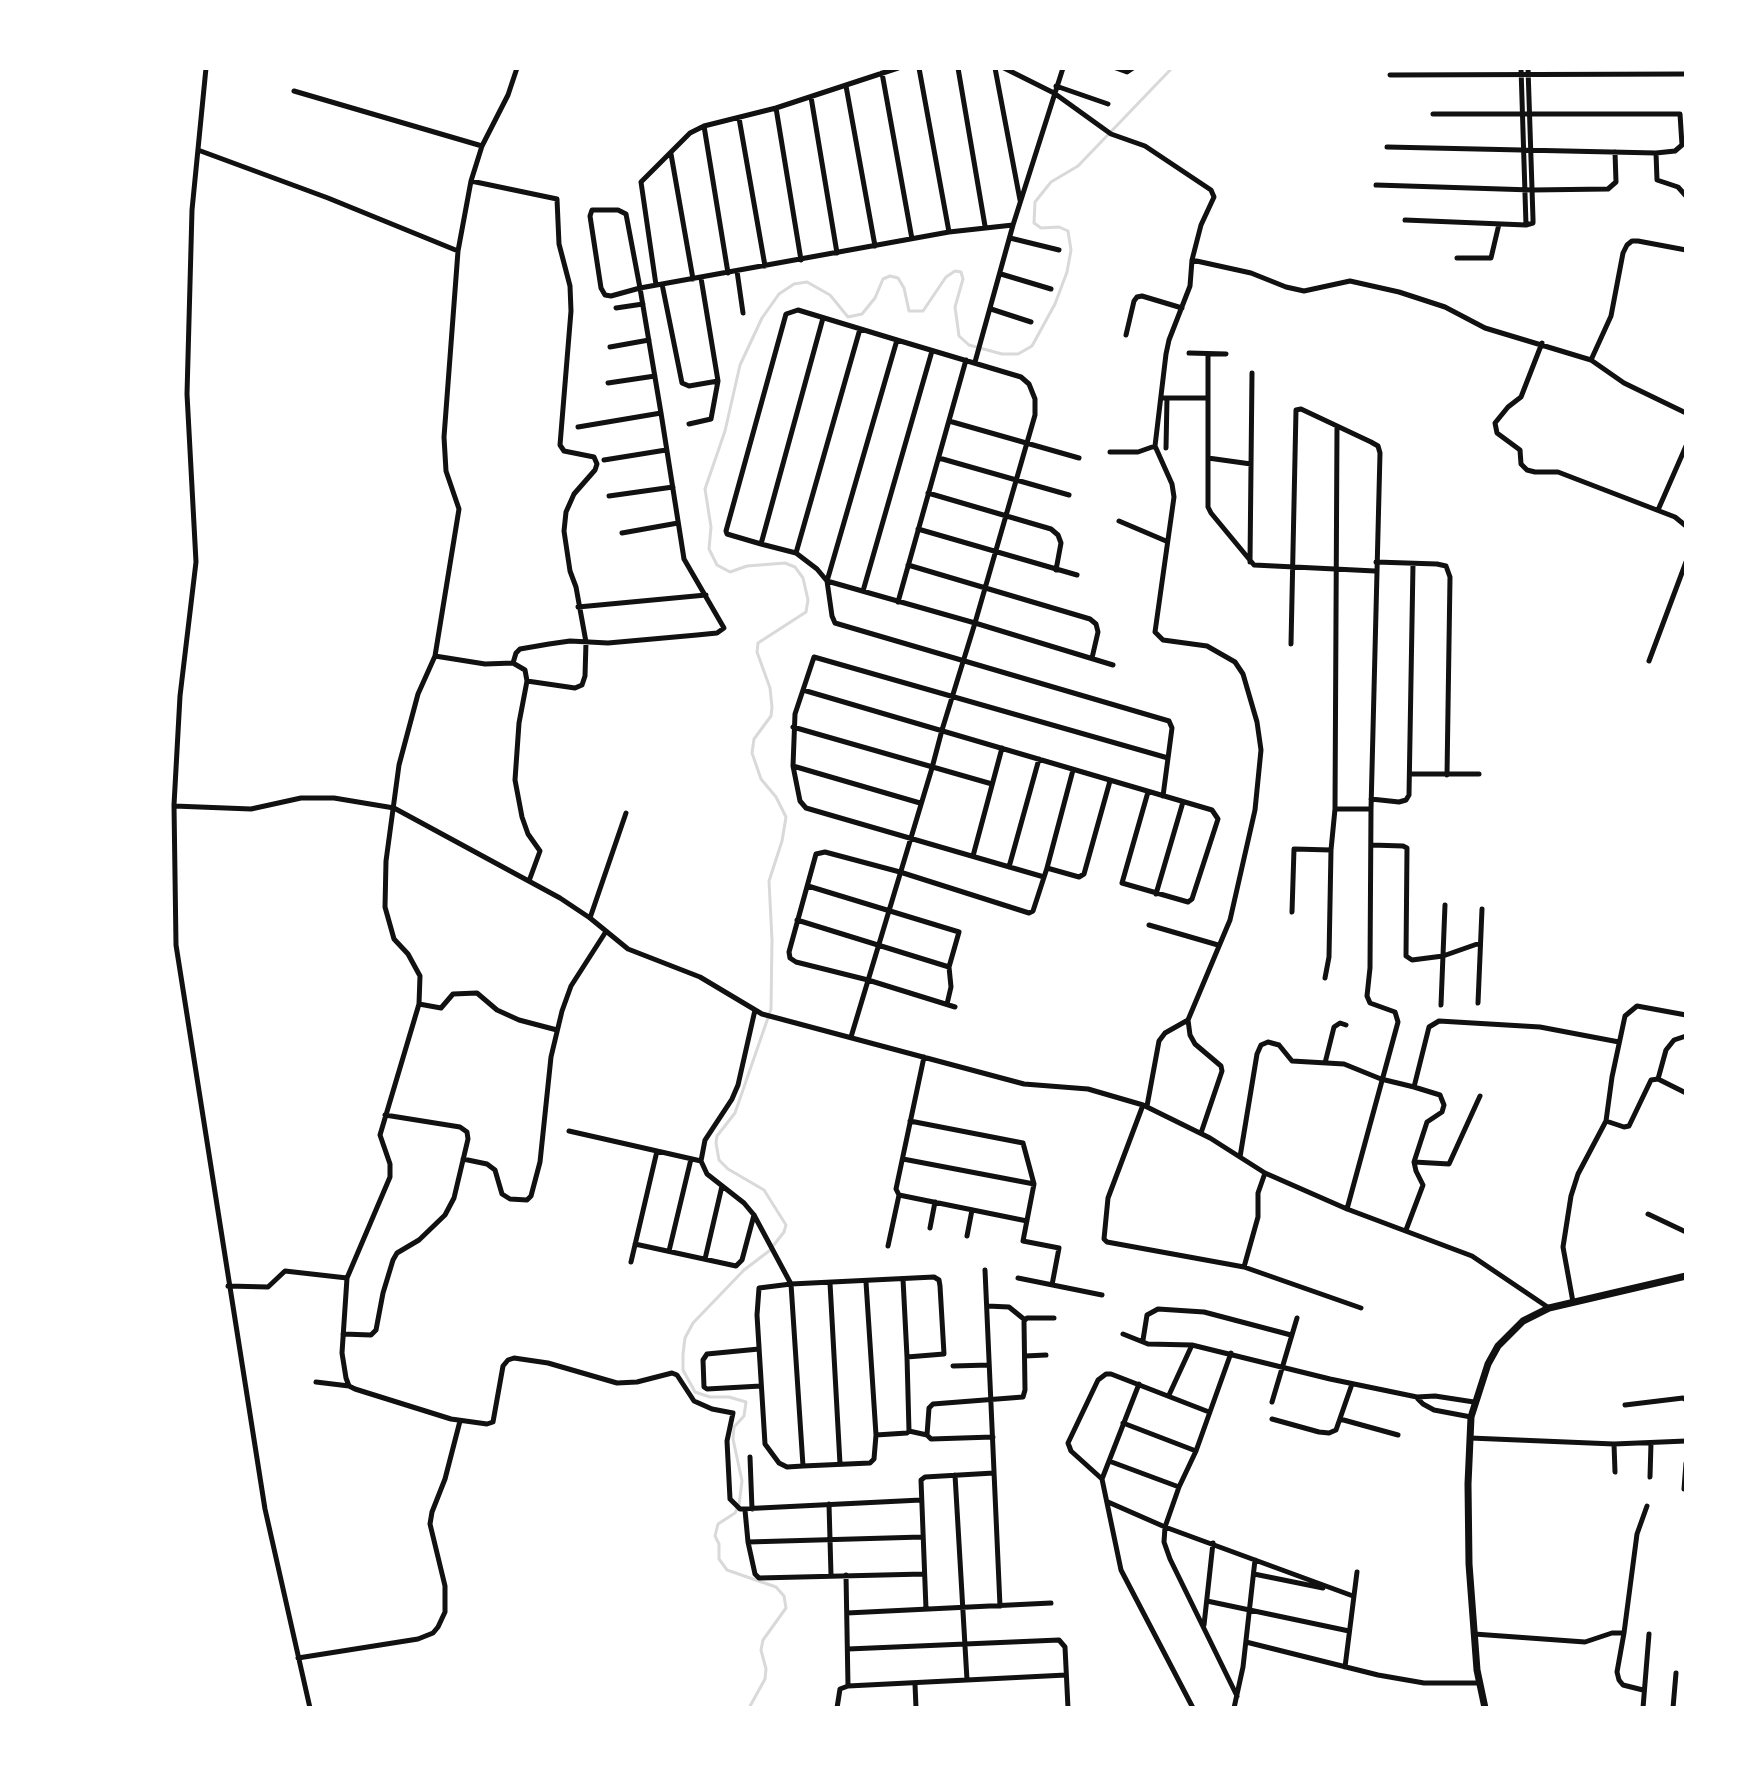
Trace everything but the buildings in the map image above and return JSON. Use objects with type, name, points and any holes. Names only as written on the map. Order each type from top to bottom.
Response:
[{"type":"street","points":[[206,68],[192,210],[187,394],[196,562],[180,696],[174,805],[176,945],[265,1509],[310,1708]]},
{"type":"street","points":[[349,1386],[343,1369],[347,1278],[390,1177],[390,1164],[380,1135],[419,1004],[420,976],[408,954],[394,939],[385,907],[386,861],[399,765],[418,694],[435,656],[459,509],[446,471],[444,437],[458,251],[471,181],[482,146],[508,95],[517,68]]},
{"type":"street","points":[[718,381],[689,386],[682,383],[640,186],[643,178],[690,133],[704,126],[776,108],[898,68]]},
{"type":"street","points":[[919,68],[949,232]]},
{"type":"street","points":[[958,68],[985,226]]},
{"type":"street","points":[[995,68],[1021,203]]},
{"type":"street","points":[[1004,68],[1054,93],[1111,134],[1145,146],[1213,193],[1192,260],[1190,286],[1169,340],[1166,448]]},
{"type":"street","points":[[975,362],[1013,225],[1063,68]]},
{"type":"street","points":[[1116,68],[1127,72],[1133,68]]},
{"type":"street","points":[[1521,68],[1525,76]]},
{"type":"street","points":[[1405,220],[1531,224],[1531,151],[1525,76],[1528,68]]},
{"type":"street","points":[[882,73],[912,239]]},
{"type":"street","points":[[1390,75],[1686,74]]},
{"type":"street","points":[[846,86],[875,246]]},
{"type":"street","points":[[1056,86],[1108,104]]},
{"type":"street","points":[[294,91],[482,146]]},
{"type":"street","points":[[811,97],[837,253]]},
{"type":"street","points":[[776,108],[801,260]]},
{"type":"street","points":[[1526,113],[1523,151],[1526,225]]},
{"type":"street","points":[[1387,147],[1656,153],[1679,149],[1682,145],[1683,113],[1433,114]]},
{"type":"street","points":[[739,118],[765,266]]},
{"type":"street","points":[[704,126],[728,273]]},
{"type":"street","points":[[198,150],[458,251]]},
{"type":"street","points":[[1376,185],[1608,189],[1616,182],[1615,152]]},
{"type":"street","points":[[671,153],[693,279]]},
{"type":"street","points":[[1656,153],[1657,180],[1678,187],[1686,196]]},
{"type":"street","points":[[471,181],[557,199],[557,229],[570,286],[571,311],[560,445],[564,451],[594,457],[597,464],[574,494],[566,512],[564,531],[586,642],[585,676],[582,685],[575,688],[527,681]]},
{"type":"street","points":[[513,663],[520,649],[570,641],[608,643],[722,631],[723,624],[684,559],[643,304],[640,288],[626,214],[618,210],[592,210],[590,216],[601,288],[605,295],[611,296],[640,288],[949,232],[1013,225]]},
{"type":"street","points":[[1457,258],[1491,258],[1499,224]]},
{"type":"street","points":[[1010,238],[1059,250]]},
{"type":"street","points":[[1591,360],[1611,316],[1627,245],[1638,241],[1686,250]]},
{"type":"street","points":[[1192,260],[1251,273],[1304,291],[1350,281],[1399,292],[1445,307],[1485,328],[1591,360],[1624,383],[1686,413]]},
{"type":"street","points":[[737,271],[743,313]]},
{"type":"street","points":[[1001,274],[1051,289]]},
{"type":"street","points":[[689,424],[711,419],[718,381],[701,278]]},
{"type":"street","points":[[1126,335],[1137,297],[1182,308]]},
{"type":"street","points":[[616,308],[643,304]]},
{"type":"street","points":[[991,309],[1031,322]]},
{"type":"street","points":[[851,1037],[975,623],[1035,415],[1035,399],[1029,384],[1021,377],[798,310],[786,314],[726,531],[796,553],[827,581],[975,623],[1113,665]]},
{"type":"street","points":[[761,544],[823,318]]},
{"type":"street","points":[[796,553],[860,329]]},
{"type":"street","points":[[610,347],[649,340]]},
{"type":"street","points":[[897,340],[827,581],[835,623],[1169,721],[1172,728],[1163,796]]},
{"type":"street","points":[[1542,343],[1521,397],[1496,420],[1496,431],[1520,450],[1521,464],[1527,470],[1558,472],[1658,510],[1682,520],[1686,529]]},
{"type":"street","points":[[863,591],[932,351]]},
{"type":"street","points":[[1189,353],[1226,354]]},
{"type":"street","points":[[1208,354],[1208,507],[1250,563],[1335,571],[1375,571]]},
{"type":"street","points":[[898,602],[966,360]]},
{"type":"street","points":[[1250,563],[1252,373]]},
{"type":"street","points":[[608,383],[655,376]]},
{"type":"street","points":[[1165,398],[1208,398]]},
{"type":"street","points":[[1165,398],[1155,446],[1172,484],[1174,497],[1155,632],[1163,640],[1207,646],[1235,662],[1243,674],[1257,722],[1261,750],[1255,810],[1230,920],[1188,1020],[1195,1044],[1221,1066],[1222,1071],[1201,1133]]},
{"type":"street","points":[[1291,644],[1296,410],[1301,409],[1371,442],[1378,446],[1380,453],[1367,996],[1370,1003],[1395,1012],[1398,1022],[1347,1209]]},
{"type":"street","points":[[578,427],[661,413]]},
{"type":"street","points":[[949,421],[1079,458]]},
{"type":"street","points":[[1325,978],[1329,957],[1335,809],[1337,426]]},
{"type":"street","points":[[1110,452],[1138,452],[1155,446]]},
{"type":"street","points":[[1658,510],[1686,446]]},
{"type":"street","points":[[604,460],[666,450]]},
{"type":"street","points":[[939,458],[1069,495]]},
{"type":"street","points":[[1208,458],[1251,464]]},
{"type":"street","points":[[609,496],[673,487]]},
{"type":"street","points":[[928,493],[1051,529],[1061,543],[1056,570]]},
{"type":"street","points":[[1119,521],[1166,541]]},
{"type":"street","points":[[622,533],[678,523]]},
{"type":"street","points":[[918,529],[1077,575]]},
{"type":"street","points":[[1376,562],[1446,566],[1450,577],[1447,775]]},
{"type":"street","points":[[1649,661],[1686,562]]},
{"type":"street","points":[[1371,799],[1406,800],[1409,795],[1413,564]]},
{"type":"street","points":[[908,565],[1090,619],[1096,624],[1098,632],[1092,658]]},
{"type":"street","points":[[578,607],[706,595]]},
{"type":"street","points":[[435,656],[485,664],[513,663],[525,670],[527,681],[519,723],[515,780],[522,817],[528,834],[540,851],[529,881]]},
{"type":"street","points":[[1044,877],[806,808],[800,801],[793,766],[793,727],[812,660],[818,656],[1168,758]]},
{"type":"street","points":[[803,690],[1212,810],[1218,819],[1192,899],[1183,902],[1124,885],[1121,879],[1148,792]]},
{"type":"street","points":[[793,727],[992,784]]},
{"type":"street","points":[[973,856],[1002,748]]},
{"type":"street","points":[[1009,867],[1039,759]]},
{"type":"street","points":[[793,766],[920,803]]},
{"type":"street","points":[[955,1007],[790,958],[797,920],[816,854],[820,851],[900,872],[1029,913],[1033,911],[1047,868],[1073,770]]},
{"type":"street","points":[[1411,774],[1479,774]]},
{"type":"street","points":[[1047,868],[1079,877],[1084,874],[1110,781]]},
{"type":"street","points":[[174,805],[251,809],[301,798],[334,798],[394,808],[529,881],[590,918],[628,949],[700,977],[762,1014],[1024,1084],[1088,1089],[1145,1106],[1201,1133],[1265,1173],[1347,1209],[1472,1256],[1549,1308]]},
{"type":"street","points":[[1156,894],[1183,802]]},
{"type":"street","points":[[1335,809],[1371,809]]},
{"type":"street","points":[[590,918],[626,813]]},
{"type":"street","points":[[1371,845],[1407,848],[1406,956],[1412,960],[1443,956],[1480,943]]},
{"type":"street","points":[[1292,912],[1294,849],[1331,850]]},
{"type":"street","points":[[808,886],[959,932],[949,967],[951,987],[947,1004]]},
{"type":"street","points":[[1441,1005],[1445,905]]},
{"type":"street","points":[[1478,1003],[1482,909]]},
{"type":"street","points":[[797,920],[949,967]]},
{"type":"street","points":[[1149,925],[1218,945]]},
{"type":"street","points":[[463,1159],[487,1164],[495,1170],[502,1194],[510,1199],[527,1200],[531,1196],[540,1162],[551,1057],[557,1030],[571,986],[605,933]]},
{"type":"street","points":[[419,1004],[441,1008],[453,994],[477,993],[497,1010],[519,1020],[557,1030]]},
{"type":"street","points":[[1573,1303],[1563,1247],[1571,1196],[1578,1174],[1606,1121],[1625,1016],[1637,1006],[1686,1015]]},
{"type":"street","points":[[755,1010],[738,1085],[705,1140],[701,1161],[707,1174],[744,1203],[754,1215],[791,1284],[803,1466]]},
{"type":"street","points":[[1188,1020],[1165,1033],[1159,1041],[1145,1106],[1108,1198],[1104,1239],[1244,1267],[1361,1308]]},
{"type":"street","points":[[1414,1087],[1429,1027],[1439,1021],[1540,1027],[1619,1042]]},
{"type":"street","points":[[1325,1063],[1334,1027],[1340,1023],[1346,1025]]},
{"type":"street","points":[[1658,1079],[1666,1050],[1674,1040],[1686,1036]]},
{"type":"street","points":[[1240,1157],[1261,1045],[1275,1042],[1292,1061],[1344,1064],[1381,1079],[1440,1095],[1444,1105],[1442,1112],[1427,1122],[1414,1162],[1423,1185],[1406,1230]]},
{"type":"street","points":[[888,1246],[899,1195],[896,1189],[924,1057]]},
{"type":"street","points":[[1606,1121],[1629,1126],[1651,1080],[1658,1079],[1686,1093]]},
{"type":"street","points":[[1414,1162],[1449,1164],[1480,1096]]},
{"type":"street","points":[[343,1334],[374,1334],[385,1285],[397,1253],[419,1240],[445,1215],[454,1198],[468,1139],[467,1132],[460,1127],[385,1115]]},
{"type":"street","points":[[910,1121],[1023,1143],[1034,1184],[1023,1241],[1059,1248],[1052,1285]]},
{"type":"street","points":[[569,1131],[701,1161]]},
{"type":"street","points":[[631,1262],[657,1151]]},
{"type":"street","points":[[669,1251],[691,1159]]},
{"type":"street","points":[[903,1159],[1034,1184]]},
{"type":"street","points":[[1244,1267],[1258,1217],[1258,1193],[1265,1173]]},
{"type":"street","points":[[705,1259],[722,1186]]},
{"type":"street","points":[[899,1195],[1027,1221]]},
{"type":"street","points":[[930,1228],[935,1202]]},
{"type":"street","points":[[967,1236],[972,1210]]},
{"type":"street","points":[[1648,1214],[1686,1232]]},
{"type":"street","points":[[635,1244],[736,1266],[740,1265],[754,1215]]},
{"type":"street","points":[[985,1270],[1000,1606]]},
{"type":"street","points":[[228,1286],[268,1287],[285,1271],[347,1278]]},
{"type":"street","points":[[1485,1708],[1479,1683],[1469,1564],[1470,1438],[1474,1402],[1488,1364],[1498,1346],[1523,1321],[1549,1308],[1682,1276],[1686,1286]]},
{"type":"street","points":[[866,1282],[876,1435],[873,1462],[783,1466],[767,1448],[757,1292],[764,1286],[934,1277],[939,1280],[944,1354],[907,1357]]},
{"type":"street","points":[[903,1278],[909,1431]]},
{"type":"street","points":[[1018,1278],[1102,1295]]},
{"type":"street","points":[[830,1283],[840,1464]]},
{"type":"street","points":[[987,1306],[1009,1307],[1025,1320],[1054,1318]]},
{"type":"street","points":[[1143,1340],[1147,1315],[1158,1309],[1204,1312],[1291,1335]]},
{"type":"street","points":[[1272,1402],[1297,1318]]},
{"type":"street","points":[[927,1435],[929,1408],[933,1404],[1023,1397],[1025,1320]]},
{"type":"street","points":[[1123,1334],[1157,1346],[1192,1345],[1417,1397],[1435,1396],[1474,1402]]},
{"type":"street","points":[[1169,1395],[1192,1345]]},
{"type":"street","points":[[759,1349],[707,1354],[703,1360],[704,1387],[761,1386]]},
{"type":"street","points":[[1231,1353],[1196,1451],[1179,1487],[1165,1527],[1164,1542],[1237,1696]]},
{"type":"street","points":[[1025,1356],[1046,1355]]},
{"type":"street","points":[[316,1382],[349,1386],[460,1421],[487,1424],[493,1422],[503,1366],[514,1358],[581,1371],[617,1383],[637,1382],[672,1373],[677,1375],[694,1401],[733,1413],[727,1450],[730,1499],[742,1510],[921,1500]]},
{"type":"street","points":[[953,1366],[989,1365]]},
{"type":"street","points":[[1193,1708],[1121,1570],[1102,1479],[1071,1451],[1068,1443],[1101,1377],[1111,1374],[1209,1412]]},
{"type":"street","points":[[1102,1479],[1139,1384]]},
{"type":"street","points":[[1272,1419],[1329,1433],[1336,1430],[1352,1384]]},
{"type":"street","points":[[1417,1397],[1434,1410],[1471,1417]]},
{"type":"street","points":[[1625,1405],[1686,1400]]},
{"type":"street","points":[[1340,1419],[1398,1435]]},
{"type":"street","points":[[298,1658],[418,1639],[433,1633],[438,1627],[445,1612],[445,1586],[430,1524],[460,1421]]},
{"type":"street","points":[[1123,1423],[1196,1451]]},
{"type":"street","points":[[876,1435],[909,1431],[931,1439],[993,1437]]},
{"type":"street","points":[[1470,1438],[1614,1444],[1686,1441]]},
{"type":"street","points":[[1650,1477],[1651,1443]]},
{"type":"street","points":[[1614,1444],[1615,1472]]},
{"type":"street","points":[[750,1457],[752,1509]]},
{"type":"street","points":[[1109,1461],[1179,1487]]},
{"type":"street","points":[[1684,1489],[1686,1463]]},
{"type":"street","points":[[926,1609],[921,1480],[925,1477],[994,1473]]},
{"type":"street","points":[[955,1475],[967,1680]]},
{"type":"street","points":[[1108,1502],[1329,1589]]},
{"type":"street","points":[[829,1504],[831,1575]]},
{"type":"street","points":[[1643,1690],[1623,1685],[1617,1672],[1637,1534],[1647,1506]]},
{"type":"street","points":[[742,1510],[755,1574],[759,1578],[924,1574]]},
{"type":"street","points":[[748,1542],[922,1537]]},
{"type":"street","points":[[1204,1626],[1213,1543]]},
{"type":"street","points":[[1234,1708],[1246,1642],[1255,1560]]},
{"type":"street","points":[[1345,1667],[1357,1572]]},
{"type":"street","points":[[1254,1574],[1353,1596]]},
{"type":"street","points":[[846,1575],[848,1686]]},
{"type":"street","points":[[1207,1601],[1349,1631]]},
{"type":"street","points":[[847,1613],[1051,1603]]},
{"type":"street","points":[[1474,1634],[1585,1642],[1612,1633],[1624,1633]]},
{"type":"street","points":[[1643,1708],[1649,1634]]},
{"type":"street","points":[[848,1649],[1059,1640],[1065,1647],[1068,1708]]},
{"type":"street","points":[[1246,1642],[1424,1683],[1479,1683]]},
{"type":"street","points":[[1673,1708],[1676,1673]]},
{"type":"street","points":[[837,1708],[840,1689],[848,1686],[1066,1675]]},
{"type":"street","points":[[915,1684],[916,1708]]},
{"type":"waterway","points":[[749,1708],[765,1679],[761,1650],[763,1640],[786,1608],[784,1596],[776,1587],[727,1570],[719,1559],[719,1544],[715,1536],[718,1524],[735,1513],[739,1505],[742,1481],[733,1439],[734,1427],[744,1416],[746,1402],[695,1392],[683,1370],[683,1354],[685,1338],[693,1323],[744,1270],[769,1251],[786,1225],[764,1190],[728,1169],[719,1160],[716,1143],[717,1136],[735,1113],[771,1009],[769,881],[786,817],[776,797],[761,779],[752,753],[754,739],[771,716],[772,707],[770,688],[757,652],[758,643],[806,612],[808,600],[803,578],[795,567],[785,563],[747,566],[730,572],[717,565],[709,549],[711,527],[705,489],[725,431],[740,365],[762,318],[779,294],[794,284],[807,282],[830,295],[848,317],[862,314],[875,298],[883,279],[890,276],[898,278],[904,288],[909,311],[923,311],[946,277],[955,271],[961,272],[963,279],[955,307],[959,336],[969,345],[1002,354],[1018,354],[1032,346],[1055,304],[1067,272],[1071,250],[1068,231],[1059,227],[1041,228],[1034,223],[1035,202],[1051,182],[1078,166],[1172,68]]}]
